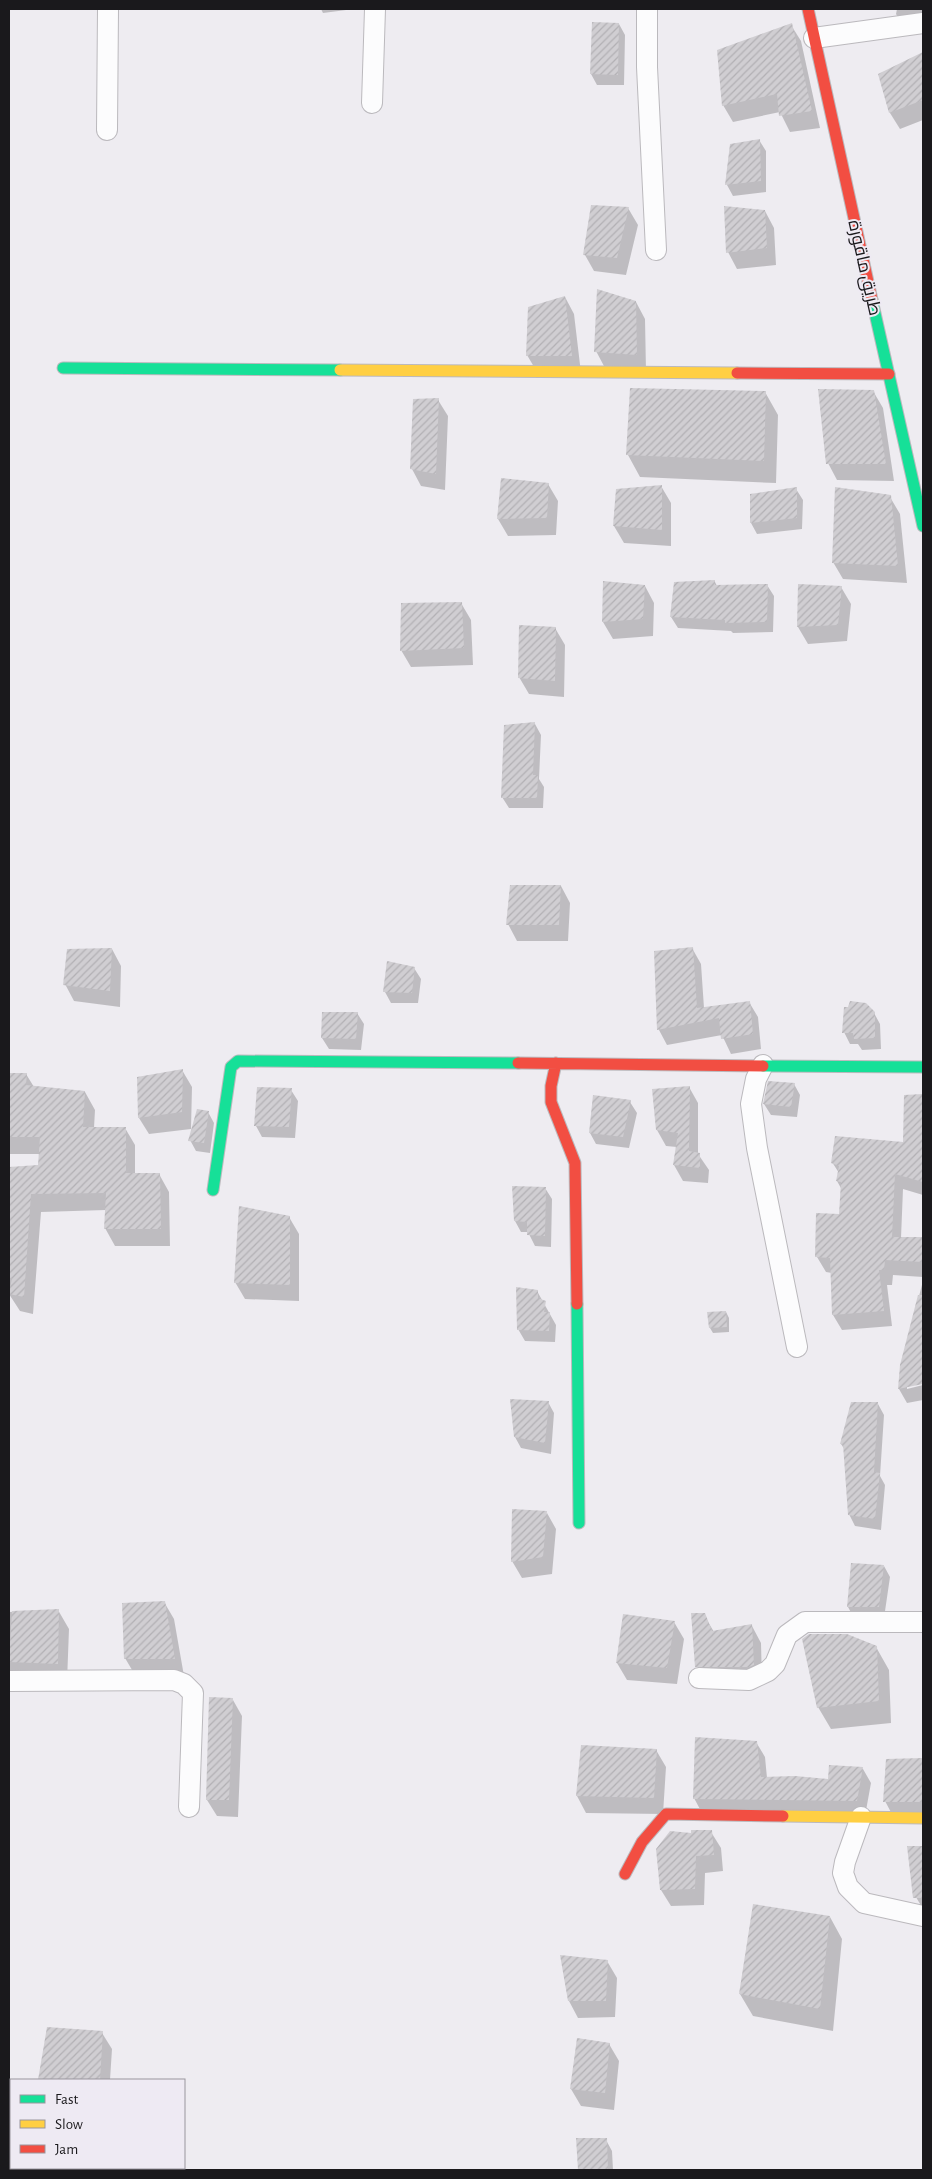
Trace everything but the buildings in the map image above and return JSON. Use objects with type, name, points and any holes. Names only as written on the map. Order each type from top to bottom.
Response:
[{"type":"street","points":[[107,130],[108,9]]},
{"type":"street","points":[[372,102],[375,9]]},
{"type":"street","points":[[647,9],[647,67],[656,250]]},
{"type":"street","name":"طريق ماقورة","points":[[808,9],[923,526]]},
{"type":"street","points":[[814,38],[923,23]]},
{"type":"street","points":[[63,368],[889,374]]},
{"type":"street","points":[[213,1190],[230,1067],[238,1061],[923,1067]]},
{"type":"street","points":[[556,1063],[550,1095],[553,1108],[572,1146],[575,1163],[579,1523]]},
{"type":"street","points":[[763,1065],[756,1079],[751,1104],[757,1148],[796,1347]]},
{"type":"street","points":[[699,1678],[749,1680],[768,1671],[775,1664],[787,1635],[804,1622],[923,1622]]},
{"type":"street","points":[[9,1680],[174,1680],[184,1684],[193,1693],[194,1707],[189,1807]]},
{"type":"street","points":[[625,1874],[634,1854],[651,1827],[666,1814],[923,1818]]},
{"type":"street","points":[[861,1817],[845,1862],[843,1873],[848,1887],[864,1903],[923,1916]]},
{"type":"traffic: fast","points":[[872,300],[923,526]]},
{"type":"traffic: fast","points":[[63,368],[340,370]]},
{"type":"traffic: fast","points":[[213,1190],[231,1067],[238,1061],[518,1063]]},
{"type":"traffic: fast","points":[[763,1066],[923,1067]]},
{"type":"traffic: fast","points":[[577,1304],[579,1523]]},
{"type":"traffic: slow","points":[[340,370],[737,373]]},
{"type":"traffic: slow","points":[[783,1816],[923,1818]]},
{"type":"traffic: jam","points":[[808,9],[872,300]]},
{"type":"traffic: jam","points":[[737,373],[889,374]]},
{"type":"traffic: jam","points":[[518,1063],[763,1066]]},
{"type":"traffic: jam","points":[[556,1063],[551,1086],[551,1102],[575,1163],[577,1304]]},
{"type":"traffic: jam","points":[[625,1874],[642,1842],[666,1814],[783,1816]]}]
